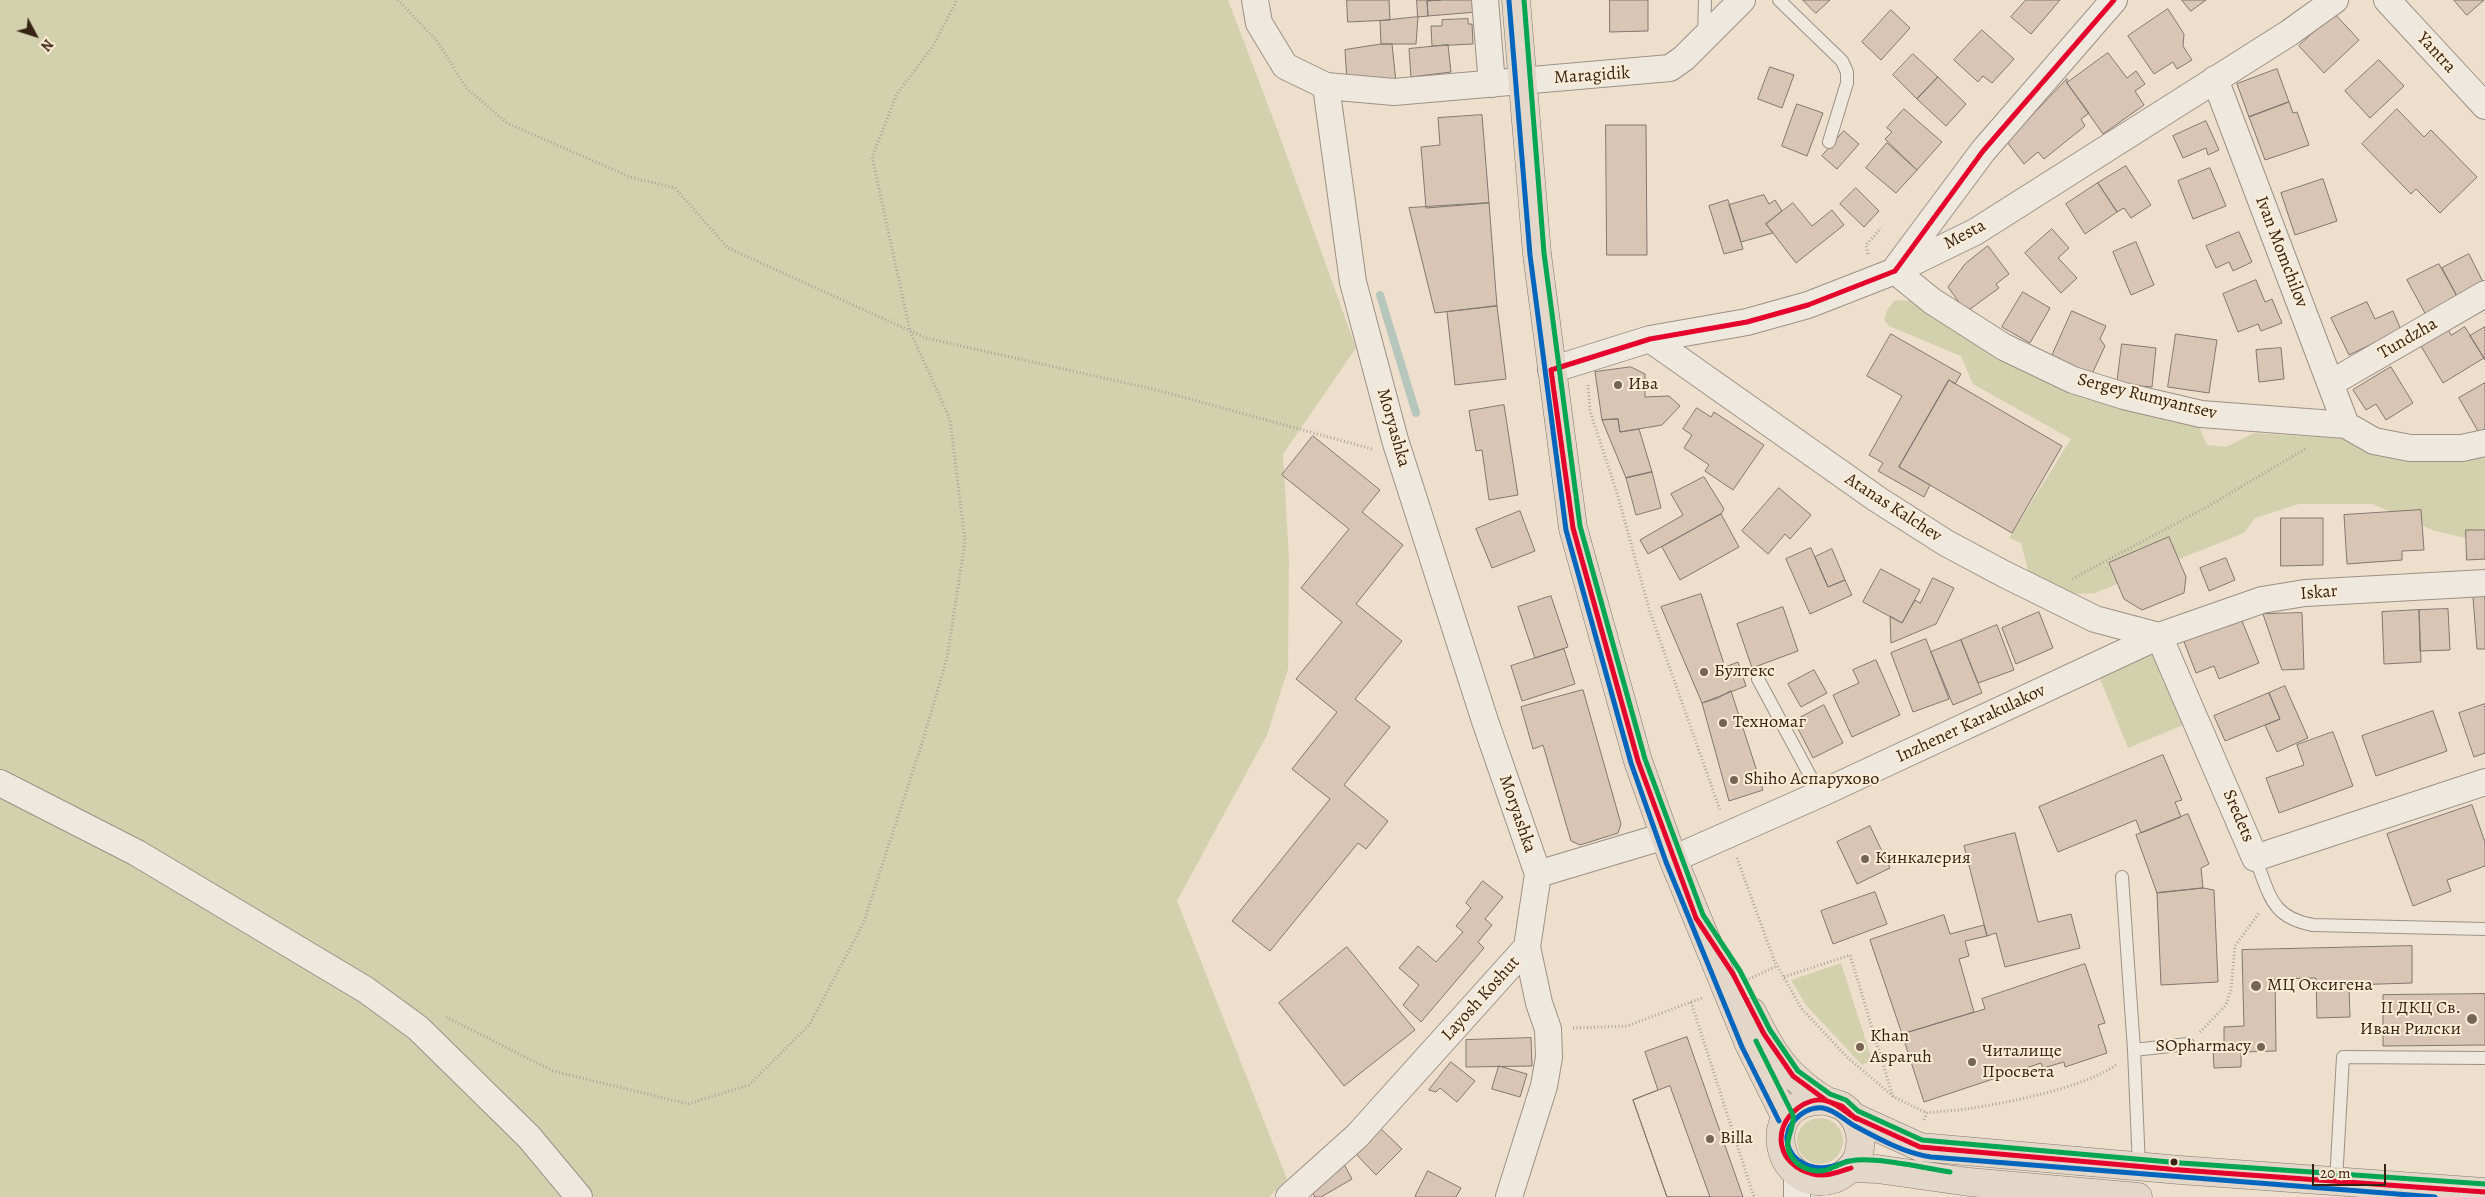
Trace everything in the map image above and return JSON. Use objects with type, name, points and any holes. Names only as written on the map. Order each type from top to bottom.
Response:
[{"type":"main road","points":[[1516,0],[1537,254],[1573,528],[1638,761],[1669,848],[1749,1044],[1786,1118]]},
{"type":"main road","points":[[1696,918],[1738,984],[1764,1034],[1793,1076],[1826,1101],[1842,1106],[1854,1117],[1920,1148],[2139,1167],[2485,1192]]},
{"type":"main road","points":[[1826,1101],[1804,1104],[1786,1118],[1780,1135],[1781,1153],[1797,1186],[1813,1181],[1836,1182],[1877,1169],[1969,1182],[2138,1197]]},
{"type":"main road","points":[[1836,1182],[1856,1159],[1861,1138],[1854,1117]]},
{"type":"street","points":[[1255,0],[1259,24],[1285,66],[1326,86]]},
{"type":"street","points":[[1485,0],[1492,84]]},
{"type":"street","name":"Maragidik","points":[[1326,86],[1394,92],[1670,68],[1684,58],[1742,0]]},
{"type":"street","points":[[1894,271],[1983,151],[2114,0]]},
{"type":"street","name":"Mesta","points":[[1551,370],[1650,339],[1764,317],[1808,305],[1894,271],[1975,232],[2289,34],[2335,0]]},
{"type":"street","name":"Yantra","points":[[2387,0],[2485,106]]},
{"type":"street","name":"Ivan Momchilov","points":[[2215,79],[2346,425]]},
{"type":"street","name":"Moryashka","points":[[1326,86],[1353,282],[1400,457],[1484,721],[1538,874]]},
{"type":"street","name":"Sergey Rumyantsev","points":[[1894,271],[1932,302],[2004,347],[2073,380],[2124,396],[2200,414],[2346,425],[2374,441],[2410,448],[2462,448],[2485,443]]},
{"type":"street","name":"Tundzha","points":[[2331,383],[2485,294]]},
{"type":"street","name":"Atanas Kalchev","points":[[1650,339],[1892,509],[2004,574],[2095,619],[2159,636]]},
{"type":"street","name":"Iskar","points":[[2159,636],[2262,600],[2305,593],[2485,583]]},
{"type":"street","name":"Inzhener Karakulakov","points":[[1669,848],[1728,834],[1820,794],[2159,636]]},
{"type":"street","name":"Sredets","points":[[2159,636],[2255,858],[2485,782]]},
{"type":"street","points":[[0,783],[137,853],[366,990],[425,1035],[530,1137],[579,1197]]},
{"type":"street","points":[[1538,874],[1669,848]]},
{"type":"street","name":"Layosh Koshut","points":[[1289,1197],[1357,1136],[1527,948],[1538,874]]},
{"type":"street","points":[[1508,1197],[1544,1086],[1549,1057],[1548,1029],[1538,1003],[1527,948]]},
{"type":"lane","points":[[1704,38],[1705,0]]},
{"type":"lane","points":[[1779,0],[1842,62],[1847,72],[1847,83],[1829,142]]},
{"type":"lane","points":[[1758,679],[1820,794]]},
{"type":"lane","points":[[2255,858],[2274,903],[2283,915],[2297,922],[2313,925],[2485,929]]},
{"type":"lane","points":[[2122,877],[2134,1050],[2139,1167]]},
{"type":"lane","points":[[2134,1050],[2188,1044]]},
{"type":"lane","points":[[2336,1182],[2343,1057],[2485,1058]]},
{"type":"path","points":[[398,0],[438,42],[466,88],[507,123],[630,177],[675,188],[728,248],[926,338],[1157,390],[1400,457]]},
{"type":"path","points":[[445,1016],[553,1070],[688,1104],[749,1086],[810,1024],[863,924],[917,758],[947,658],[965,542],[950,419],[910,331],[872,157],[897,94],[933,46],[956,0]]},
{"type":"path","points":[[1586,359],[1590,411],[1617,492],[1650,612],[1728,834],[1777,966],[1801,1008],[1847,1056],[1894,1097],[1927,1114],[1974,1107],[2059,1088],[2099,1075],[2134,1050]]},
{"type":"path","points":[[2095,565],[2205,508],[2301,451]]},
{"type":"path","points":[[2188,1044],[2226,1005],[2231,990],[2235,946],[2261,912],[2274,903]]},
{"type":"path","points":[[1784,978],[1850,954],[1894,1097]]},
{"type":"path","points":[[1738,984],[1777,966]]},
{"type":"path","points":[[1548,1029],[1627,1026],[1691,1002],[1754,1197]]},
{"type":"path","points":[[1920,1148],[1924,1119],[1927,1114]]},
{"type":"shaded area","points":[[0,0],[1228,0],[1276,126],[1356,348],[1283,454],[1289,559],[1288,669],[1267,735],[1177,901],[1287,1179],[1269,1197],[0,1197]]},
{"type":"shaded area","points":[[1895,300],[1912,301],[2198,424],[2207,445],[2226,447],[2254,433],[2347,439],[2485,454],[2485,543],[2432,530],[2373,504],[2298,504],[2255,518],[2244,533],[2095,593],[2074,594],[2029,574],[2021,543],[2009,538],[2071,439],[1973,384],[1961,356],[1889,326],[1884,320],[1887,310]]},
{"type":"shaded area","points":[[2153,654],[2183,725],[2128,748],[2099,676]]},
{"type":"shaded area","points":[[1841,963],[1872,1060],[1862,1065],[1806,1005],[1791,980]]},
{"type":"shaded area","points":[[1815,1118],[1825,1118],[1837,1124],[1842,1132],[1842,1150],[1837,1158],[1829,1163],[1815,1164],[1807,1161],[1800,1154],[1797,1146],[1797,1136],[1800,1128],[1807,1121]]},
{"type":"building","points":[[1347,0],[1389,0],[1390,20],[1348,22]]},
{"type":"building","points":[[1417,0],[1441,0],[1427,1],[1428,16],[1418,17]]},
{"type":"building","points":[[1475,0],[1476,12],[1428,16],[1427,1]]},
{"type":"building","points":[[1610,0],[1648,0],[1648,31],[1610,32]]},
{"type":"building","points":[[1803,0],[1830,0],[1816,13]]},
{"type":"building","points":[[2026,0],[2060,0],[2031,34],[2011,17]]},
{"type":"building","points":[[2182,0],[2206,0],[2191,11]]},
{"type":"building","points":[[2454,0],[2484,0],[2467,15]]},
{"type":"building","points":[[2168,9],[2184,34],[2183,46],[2192,60],[2177,69],[2173,62],[2154,74],[2128,36]]},
{"type":"building","points":[[1891,10],[1910,28],[1881,60],[1862,42]]},
{"type":"building","points":[[2334,13],[2359,40],[2324,73],[2299,46]]},
{"type":"building","points":[[1418,17],[1416,44],[1381,44],[1380,21]]},
{"type":"building","points":[[1468,19],[1468,24],[1472,24],[1473,44],[1432,46],[1431,26],[1442,26],[1442,20]]},
{"type":"building","points":[[1982,30],[2014,59],[1992,83],[1983,76],[1978,82],[1954,60]]},
{"type":"building","points":[[1392,44],[1396,82],[1347,81],[1345,50]]},
{"type":"building","points":[[1448,45],[1451,72],[1411,77],[1409,49]]},
{"type":"building","points":[[2108,53],[2127,78],[2136,71],[2145,84],[2135,91],[2144,105],[2103,134],[2067,83]]},
{"type":"building","points":[[1913,54],[1938,77],[1917,99],[1893,75]]},
{"type":"building","points":[[2379,60],[2404,86],[2370,118],[2345,91]]},
{"type":"building","points":[[1770,67],[1794,75],[1782,108],[1758,99]]},
{"type":"building","points":[[2277,69],[2289,102],[2249,117],[2237,84]]},
{"type":"building","points":[[1938,77],[1966,104],[1946,126],[1917,99]]},
{"type":"building","points":[[2067,79],[2067,83],[2089,113],[2081,119],[2085,126],[2044,159],[2038,152],[2024,164],[2007,142]]},
{"type":"building","points":[[2289,102],[2293,113],[2297,112],[2309,145],[2265,160],[2249,117]]},
{"type":"building","points":[[1797,104],[1823,113],[1807,156],[1782,146]]},
{"type":"building","points":[[1904,109],[1942,142],[1917,170],[1885,139],[1892,132],[1887,128]]},
{"type":"building","points":[[2397,109],[2424,137],[2431,130],[2477,177],[2440,213],[2416,189],[2411,194],[2362,144]]},
{"type":"building","points":[[1482,115],[1489,203],[1426,208],[1421,147],[1440,145],[1438,118]]},
{"type":"building","points":[[2206,121],[2219,150],[2208,155],[2206,148],[2183,158],[2173,136]]},
{"type":"building","points":[[1606,125],[1646,125],[1647,255],[1607,255]]},
{"type":"building","points":[[1844,131],[1859,144],[1837,169],[1822,156]]},
{"type":"building","points":[[1887,143],[1917,170],[1896,193],[1866,168]]},
{"type":"building","points":[[2126,166],[2151,205],[2131,218],[2124,208],[2117,212],[2098,183]]},
{"type":"building","points":[[2210,168],[2226,206],[2193,219],[2178,181]]},
{"type":"building","points":[[2323,179],[2337,221],[2295,235],[2281,193]]},
{"type":"building","points":[[2098,183],[2117,212],[2085,234],[2066,204]]},
{"type":"building","points":[[1856,188],[1879,211],[1864,227],[1840,204]]},
{"type":"building","points":[[1764,195],[1769,204],[1775,200],[1782,211],[1766,224],[1773,233],[1741,242],[1729,205]]},
{"type":"building","points":[[1728,200],[1743,249],[1724,254],[1709,206]]},
{"type":"building","points":[[1489,203],[1497,306],[1435,313],[1409,208]]},
{"type":"building","points":[[1793,203],[1812,226],[1832,210],[1844,225],[1796,263],[1766,224]]},
{"type":"building","points":[[2052,229],[2069,248],[2058,258],[2077,278],[2061,293],[2025,253]]},
{"type":"building","points":[[2239,232],[2252,262],[2233,271],[2229,262],[2216,268],[2206,246]]},
{"type":"building","points":[[2136,242],[2154,285],[2131,295],[2113,252]]},
{"type":"building","points":[[1988,246],[2009,274],[1996,284],[1999,288],[1966,312],[1948,287],[1965,264]]},
{"type":"building","points":[[2469,254],[2484,284],[2458,298],[2442,268]]},
{"type":"building","points":[[2439,264],[2458,298],[2426,315],[2407,280]]},
{"type":"building","points":[[2256,280],[2265,302],[2272,299],[2282,323],[2261,331],[2258,324],[2238,332],[2223,294]]},
{"type":"building","points":[[2023,292],[2050,308],[2030,343],[2002,327]]},
{"type":"building","points":[[2367,302],[2375,319],[2393,311],[2401,330],[2349,355],[2331,318]]},
{"type":"building","points":[[1497,306],[1506,379],[1455,385],[1447,312]]},
{"type":"building","points":[[2072,311],[2106,326],[2100,339],[2105,346],[2091,376],[2051,358]]},
{"type":"building","points":[[2465,327],[2484,358],[2443,383],[2421,346],[2448,329],[2451,335]]},
{"type":"building","points":[[2485,327],[2485,360],[2470,336]]},
{"type":"building","points":[[1891,334],[1961,374],[1955,384],[1949,380],[1899,467],[1930,485],[1924,497],[1878,471],[1883,463],[1869,455],[1902,396],[1867,376]]},
{"type":"building","points":[[2176,334],[2217,340],[2209,393],[2168,387]]},
{"type":"building","points":[[2122,344],[2156,348],[2152,387],[2117,384]]},
{"type":"building","points":[[2281,348],[2284,379],[2259,382],[2256,350]]},
{"type":"building","points":[[1631,367],[1645,374],[1645,397],[1669,396],[1680,406],[1662,425],[1620,432],[1618,419],[1602,420],[1595,372]]},
{"type":"building","points":[[2391,367],[2413,403],[2386,420],[2376,404],[2366,410],[2353,390]]},
{"type":"building","points":[[1949,380],[2062,446],[2012,533],[1899,467]]},
{"type":"building","points":[[2485,383],[2485,429],[2479,433],[2459,398]]},
{"type":"building","points":[[1504,405],[1518,495],[1489,500],[1482,450],[1476,451],[1469,411]]},
{"type":"building","points":[[1697,408],[1711,417],[1714,412],[1764,445],[1733,490],[1705,471],[1709,465],[1684,448],[1692,435],[1683,429]]},
{"type":"building","points":[[1618,419],[1620,432],[1639,429],[1652,472],[1626,478],[1602,420]]},
{"type":"building","points":[[1313,436],[1380,490],[1362,512],[1403,545],[1356,604],[1402,641],[1355,699],[1390,727],[1344,785],[1388,821],[1366,849],[1358,843],[1270,951],[1232,921],[1330,799],[1292,769],[1337,712],[1296,679],[1342,622],[1301,588],[1349,529],[1282,475]]},
{"type":"building","points":[[1652,472],[1661,508],[1636,515],[1626,478]]},
{"type":"building","points":[[1704,477],[1724,509],[1721,514],[1648,554],[1640,540],[1683,515],[1671,494]]},
{"type":"building","points":[[1779,488],[1811,515],[1790,539],[1785,534],[1768,554],[1742,531]]},
{"type":"building","points":[[2421,510],[2424,550],[2402,551],[2402,560],[2347,564],[2344,515]]},
{"type":"building","points":[[1520,511],[1535,551],[1492,568],[1476,529]]},
{"type":"building","points":[[1721,514],[1739,547],[1680,580],[1662,547]]},
{"type":"building","points":[[2281,518],[2323,518],[2323,565],[2281,566]]},
{"type":"building","points":[[2466,530],[2485,530],[2485,559],[2467,560]]},
{"type":"building","points":[[2169,537],[2186,577],[2184,593],[2142,610],[2124,599],[2109,563]]},
{"type":"building","points":[[1811,548],[1828,587],[1845,580],[1852,595],[1810,614],[1786,559]]},
{"type":"building","points":[[1832,549],[1845,580],[1828,587],[1815,557]]},
{"type":"building","points":[[2226,558],[2235,580],[2209,591],[2200,568]]},
{"type":"building","points":[[1881,569],[1920,590],[1902,623],[1863,602]]},
{"type":"building","points":[[1933,578],[1954,588],[1936,624],[1891,643],[1890,616],[1902,623],[1915,600],[1920,603]]},
{"type":"building","points":[[1701,594],[1725,667],[1738,662],[1746,686],[1702,703],[1661,607]]},
{"type":"building","points":[[1551,596],[1568,647],[1535,658],[1518,607]]},
{"type":"building","points":[[2485,596],[2485,649],[2477,649],[2473,597]]},
{"type":"building","points":[[1783,607],[1798,651],[1752,668],[1737,624]]},
{"type":"building","points":[[2448,609],[2450,650],[2420,651],[2419,610]]},
{"type":"building","points":[[2419,610],[2421,662],[2384,664],[2382,612]]},
{"type":"building","points":[[2039,612],[2053,648],[2016,664],[2002,628]]},
{"type":"building","points":[[2302,613],[2304,669],[2282,670],[2263,614]]},
{"type":"building","points":[[2240,616],[2259,663],[2219,679],[2214,666],[2196,673],[2183,639]]},
{"type":"building","points":[[1997,625],[2014,670],[1978,683],[1961,640]]},
{"type":"building","points":[[1926,639],[1949,699],[1913,712],[1891,653]]},
{"type":"building","points":[[1961,640],[1982,693],[1953,705],[1931,652]]},
{"type":"building","points":[[1564,649],[1575,684],[1522,701],[1511,666]]},
{"type":"building","points":[[1876,660],[1900,715],[1852,737],[1833,695],[1859,683],[1853,670]]},
{"type":"building","points":[[1814,670],[1827,693],[1801,707],[1788,684]]},
{"type":"building","points":[[2285,686],[2308,738],[2277,752],[2265,725],[2280,719],[2269,693]]},
{"type":"building","points":[[1583,690],[1621,824],[1618,833],[1580,845],[1571,841],[1543,745],[1533,749],[1521,707]]},
{"type":"building","points":[[1731,691],[1763,790],[1729,801],[1702,703]]},
{"type":"building","points":[[2269,693],[2280,719],[2225,741],[2214,716]]},
{"type":"building","points":[[2485,704],[2485,753],[2474,757],[2459,713]]},
{"type":"building","points":[[1824,705],[1843,743],[1813,758],[1794,721]]},
{"type":"building","points":[[2433,711],[2447,751],[2376,776],[2362,736]]},
{"type":"building","points":[[2333,732],[2353,786],[2279,813],[2266,778],[2304,765],[2297,745]]},
{"type":"building","points":[[2163,755],[2182,800],[2175,802],[2181,817],[2141,833],[2136,820],[2058,852],[2039,807]]},
{"type":"building","points":[[2472,805],[2485,842],[2485,866],[2447,880],[2451,891],[2413,906],[2387,834]]},
{"type":"building","points":[[2188,814],[2209,864],[2201,868],[2203,888],[2157,893],[2136,835]]},
{"type":"building","points":[[1870,826],[1890,868],[1857,884],[1837,842]]},
{"type":"building","points":[[2015,833],[2038,922],[2071,914],[2080,948],[2005,967],[1996,933],[1987,936],[1964,846]]},
{"type":"building","points":[[1483,881],[1503,897],[1485,919],[1492,925],[1478,942],[1484,948],[1421,1022],[1403,1005],[1419,985],[1399,968],[1418,946],[1436,962],[1463,932],[1456,926],[1471,908],[1466,903]]},
{"type":"building","points":[[2203,888],[2214,890],[2218,982],[2161,985],[2157,893]]},
{"type":"building","points":[[1875,892],[1887,924],[1833,944],[1821,911]]},
{"type":"building","points":[[1944,915],[1950,934],[1984,925],[1987,936],[1965,941],[1969,956],[1959,959],[1974,1012],[1902,1034],[1870,940]]},
{"type":"building","points":[[2412,946],[2412,983],[2349,985],[2350,1017],[2317,1018],[2316,978],[2275,979],[2276,1051],[2241,1052],[2241,1067],[2214,1068],[2213,1048],[2224,1047],[2224,1027],[2244,1026],[2242,950]]},
{"type":"building","points":[[1347,947],[1415,1030],[1344,1086],[1279,1003]]},
{"type":"building","points":[[2085,964],[2105,1023],[2098,1025],[2107,1053],[2065,1067],[2064,1062],[2043,1068],[2041,1063],[1924,1102],[1902,1034],[1985,1009],[1982,999]]},
{"type":"building","points":[[2485,994],[2485,1045],[2383,1046],[2383,995]]},
{"type":"building","points":[[1687,1037],[1743,1197],[1667,1197],[1633,1100],[1658,1090],[1645,1052]]},
{"type":"building","points":[[1531,1038],[1532,1066],[1466,1067],[1466,1040]]},
{"type":"building","points":[[1451,1062],[1475,1081],[1457,1102],[1440,1088],[1436,1092],[1429,1090]]},
{"type":"building","points":[[1499,1066],[1527,1074],[1520,1097],[1492,1089]]},
{"type":"building","points":[[1670,1086],[1710,1197],[1667,1197],[1633,1100]]},
{"type":"building","points":[[1380,1128],[1402,1149],[1376,1175],[1355,1153]]},
{"type":"building","points":[[1344,1164],[1352,1179],[1321,1197],[1315,1197],[1308,1185]]},
{"type":"building","points":[[1428,1171],[1461,1188],[1456,1197],[1415,1197]]},
{"type":"waterway","points":[[1380,295],[1416,413]]},
{"type":"transit line","points":[[1524,0],[1544,253],[1580,526],[1645,759],[1703,915],[1740,971],[1770,1030],[1798,1071],[1830,1094],[1846,1100],[1858,1111],[1922,1140],[2181,1163],[2485,1184]]},
{"type":"transit line","points":[[1895,271],[1983,151],[2114,0]]},
{"type":"transit line","points":[[1509,1],[1530,255],[1566,530],[1631,763],[1666,862],[1742,1047],[1779,1121]]},
{"type":"transit line","points":[[1551,370],[1650,339],[1747,322],[1808,305],[1895,271]]},
{"type":"transit line","points":[[1551,370],[1573,528],[1638,761],[1696,918],[1733,974],[1764,1034],[1793,1076],[1827,1101],[1842,1106],[1854,1117],[1920,1147],[2180,1170],[2485,1192]]},
{"type":"transit line","points":[[1756,1041],[1793,1115],[1788,1145],[1791,1156],[1799,1165],[1810,1170],[1822,1171],[1850,1161],[1872,1160],[1950,1172]]},
{"type":"transit line","points":[[1851,1168],[1823,1175],[1801,1170],[1785,1155],[1781,1136],[1789,1117],[1798,1108],[1812,1101],[1823,1100],[1831,1102],[1857,1119]]},
{"type":"transit line","points":[[1848,1161],[1822,1168],[1804,1164],[1791,1153],[1787,1143],[1788,1130],[1800,1115],[1811,1109],[1823,1108],[1891,1144],[1931,1157],[2435,1197]]},
{"type":"place","name":"Ива","points":[[1618,385]]},
{"type":"place","name":"Бултекс","points":[[1704,672]]},
{"type":"place","name":"Техномаг","points":[[1723,723]]},
{"type":"place","name":"Shiho Аспарухово","points":[[1734,780]]},
{"type":"place","name":"Кинкалерия","points":[[1865,859]]},
{"type":"place","name":"МЦ Оксигена","points":[[2256,986]]},
{"type":"place","name":"II ДКЦ Св. Иван Рилски","points":[[2472,1019]]},
{"type":"place","name":"Khan Asparuh","points":[[1860,1047]]},
{"type":"place","name":"SOpharmacy","points":[[2261,1047]]},
{"type":"place","name":"Читалище Просвета","points":[[1972,1062]]},
{"type":"place","name":"Billa","points":[[1710,1139]]}]
